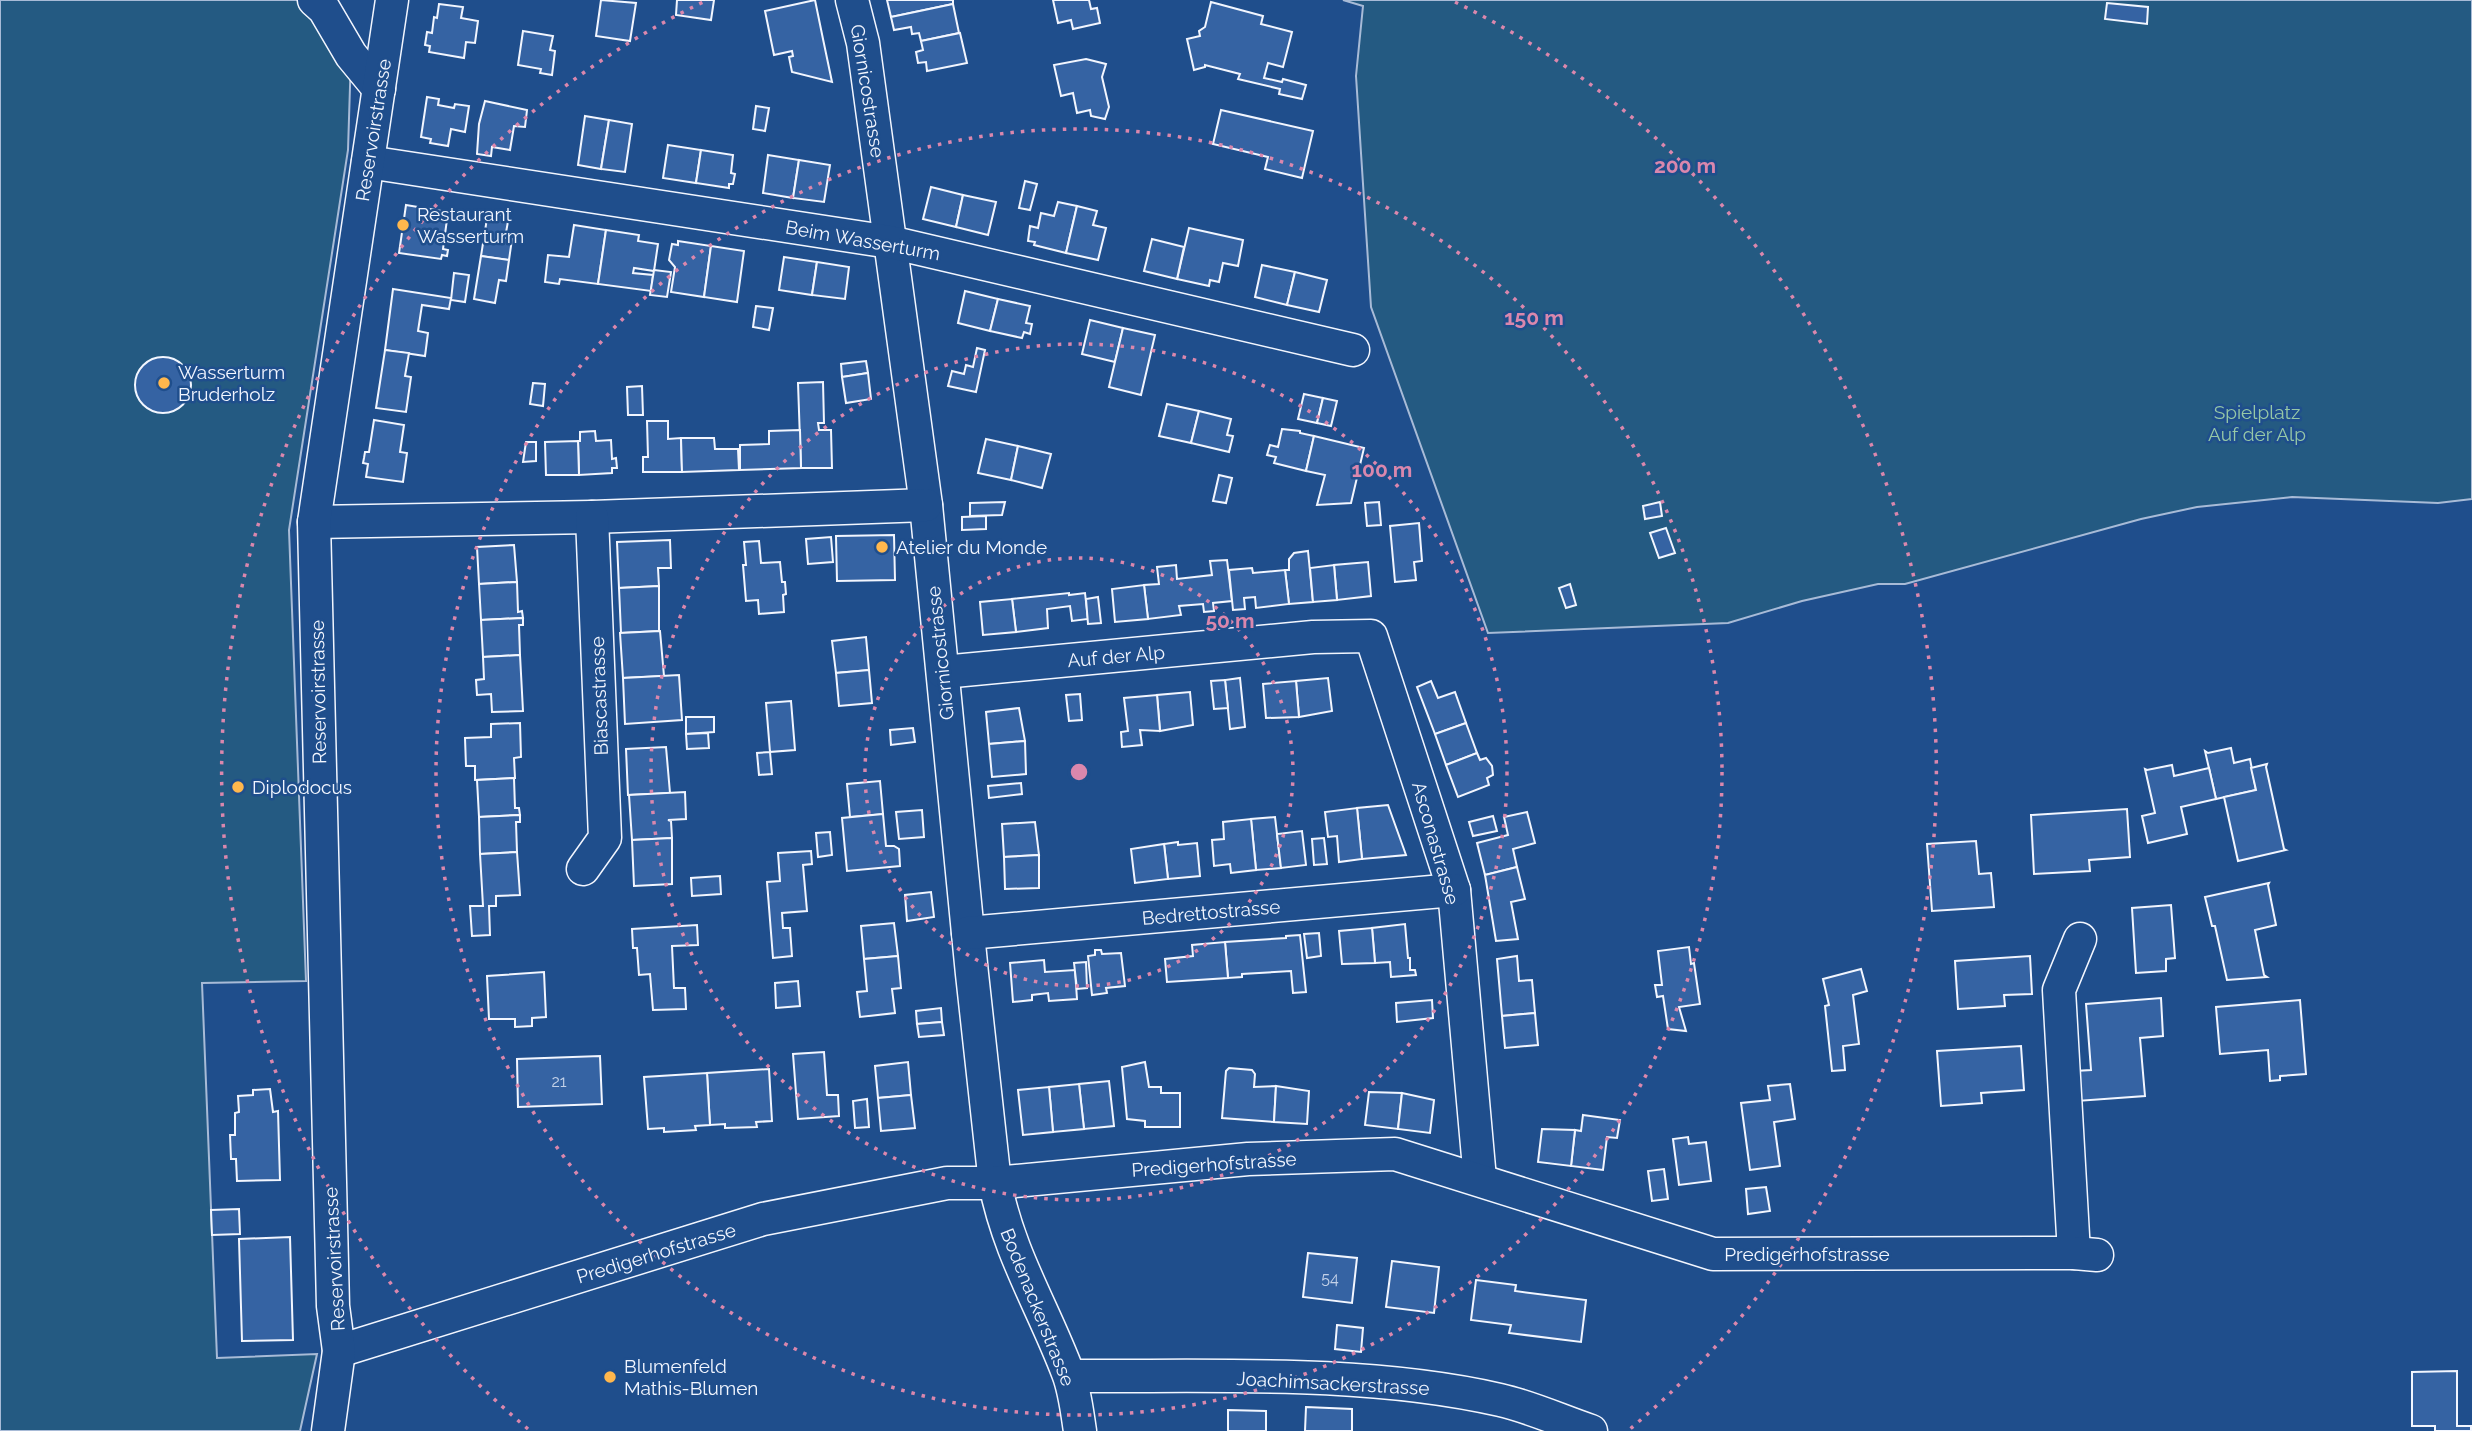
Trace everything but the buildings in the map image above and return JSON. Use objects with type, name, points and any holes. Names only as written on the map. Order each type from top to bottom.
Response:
[{"type":"street","points":[[314,0],[324,9],[351,55],[379,89]]},
{"type":"street","name":"Reservoirstrasse","points":[[328,1431],[340,1351],[333,1306],[314,522],[392,0]]},
{"type":"street","name":"Giornicostrasse","points":[[852,0],[863,43],[926,505],[995,1183]]},
{"type":"street","name":"Beim Wasserturm","points":[[368,162],[890,242],[1353,350]]},
{"type":"street","points":[[314,522],[592,517],[926,505]]},
{"type":"street","name":"Biascastrasse","points":[[583,869],[605,838],[592,517]]},
{"type":"street","name":"Asconastrasse","points":[[1331,638],[1371,636],[1454,890],[1480,1179]]},
{"type":"street","name":"Auf der Alp","points":[[943,672],[1312,637],[1331,638]]},
{"type":"street","name":"Bedrettostrasse","points":[[968,933],[1454,890]]},
{"type":"street","name":"Predigerhofstrasse","points":[[340,1351],[763,1219],[947,1183],[995,1183],[1248,1159],[1395,1154],[1713,1254],[2085,1254],[2059,990],[2080,939]]},
{"type":"street","name":"Bodenackerstrasse","points":[[995,1183],[1000,1210],[1013,1249],[1070,1376],[1080,1431]]},
{"type":"street","name":"Joachimsackerstrasse","points":[[1070,1376],[1270,1377],[1415,1385],[1502,1401],[1591,1431]]},
{"type":"green space","points":[[0,0],[314,0],[351,55],[348,150],[289,530],[306,981],[202,983],[217,1358],[317,1354],[300,1431],[0,1431]]},
{"type":"green space","name":"Spielplatz Auf der Alp","points":[[1343,0],[2472,0],[2472,499],[2438,503],[2292,497],[2197,507],[2141,519],[1905,584],[1878,584],[1802,601],[1728,623],[1488,633],[1371,307],[1356,76],[1363,6]]},
{"type":"place","name":"Restaurant Wasserturm","points":[[403,225]]},
{"type":"place","name":"Wasserturm Bruderholz","points":[[164,383]]},
{"type":"place","name":"Atelier du Monde","points":[[882,547]]},
{"type":"place","name":"Diplodocus","points":[[238,787]]},
{"type":"place","name":"Blumenfeld Mathis-Blumen","points":[[610,1377]]}]
